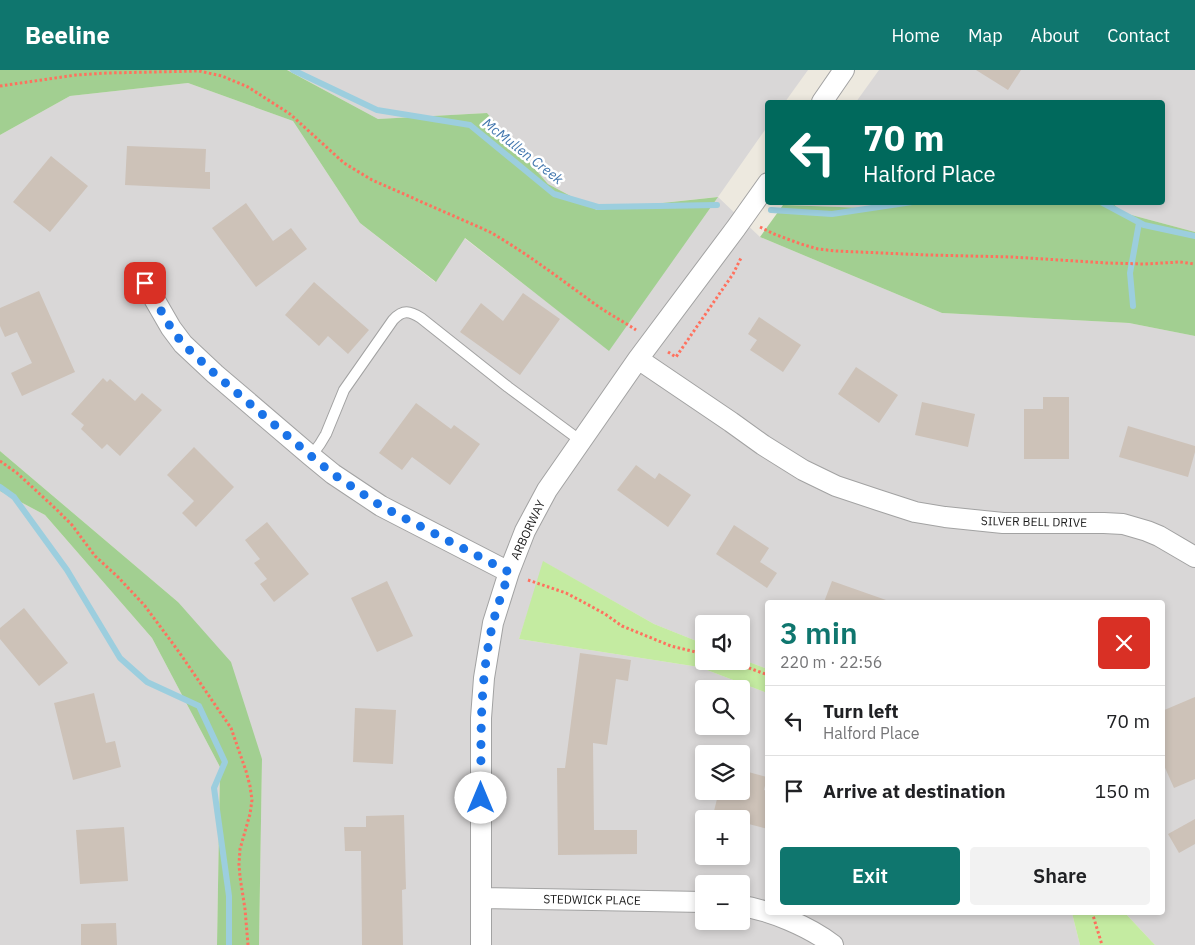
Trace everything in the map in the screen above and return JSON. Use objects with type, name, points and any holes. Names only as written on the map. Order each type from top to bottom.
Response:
[{"type":"street","points":[[823,100],[844,70]]},
{"type":"street","name":"ARBORWAY","points":[[480,945],[481,718],[484,678],[493,623],[509,572],[525,531],[547,490],[638,359],[765,187]]},
{"type":"street","points":[[145,283],[171,328],[183,344],[215,374],[333,474],[381,506],[509,572]]},
{"type":"street","name":"SILVER BELL DRIVE","points":[[638,359],[762,445],[803,470],[844,488],[915,512],[945,518],[1003,523],[1123,524],[1158,536],[1195,557]]},
{"type":"street","name":"STEDWICK PLACE","points":[[481,898],[695,902]]},
{"type":"street","points":[[750,908],[765,912]]},
{"type":"street","points":[[773,915],[797,924],[832,945]]},
{"type":"lane","points":[[311,456],[326,434],[344,390],[398,314],[409,312],[421,318],[508,387],[581,441]]},
{"type":"path","points":[[0,86],[76,75],[107,73],[199,71],[222,76],[256,92],[290,114],[344,163],[372,180],[490,232],[547,268],[601,308],[642,333]]},
{"type":"path","points":[[755,232],[758,226],[801,244],[818,249],[836,251],[1012,257],[1077,262],[1145,264],[1180,262],[1195,264]]},
{"type":"path","points":[[666,350],[676,357],[733,274],[744,252]]},
{"type":"path","points":[[0,461],[34,488],[72,525],[95,556],[118,576],[145,606],[231,728],[246,771],[252,800],[240,849],[239,864],[248,945]]},
{"type":"path","points":[[509,572],[585,603],[622,626],[671,646],[695,652]]},
{"type":"path","points":[[750,668],[765,674]]},
{"type":"path","points":[[1093,915],[1102,945]]},
{"type":"shaded area","points":[[287,70],[808,70],[786,100],[765,100],[765,130],[718,197],[760,237],[942,313],[1129,323],[1195,336],[1195,945],[1155,945],[1127,915],[1165,915],[1165,600],[765,600],[765,668],[750,662],[750,615],[695,615],[695,640],[654,624],[544,562],[519,639],[695,666],[695,670],[707,670],[733,680],[695,680],[695,735],[750,735],[750,686],[765,692],[765,915],[1072,915],[1080,945],[259,945],[262,759],[178,602],[0,451],[0,135],[70,96],[188,83],[293,121],[360,223],[435,282],[464,238],[609,350],[717,197],[597,210],[548,184],[487,113],[378,119]]},
{"type":"shaded area","points":[[879,70],[1195,70],[1195,232],[1124,213],[1114,205],[1165,205],[1165,100],[857,100]]},
{"type":"shaded area","points":[[783,205],[886,205],[867,208]]},
{"type":"shaded area","points":[[0,491],[45,515],[152,638],[220,767],[217,945],[0,945]]},
{"type":"green space","points":[[0,70],[287,70],[378,119],[487,113],[548,184],[597,210],[718,197],[609,351],[465,238],[436,282],[360,223],[293,121],[188,83],[70,96],[0,135]]},
{"type":"green space","points":[[783,205],[867,208],[882,205],[1114,205],[1124,213],[1195,232],[1195,336],[1129,323],[942,313],[760,237]]},
{"type":"green space","points":[[0,451],[178,602],[231,662],[262,759],[259,945],[217,945],[220,767],[152,638],[45,515],[0,491]]},
{"type":"green space","points":[[543,561],[654,624],[695,640],[695,666],[519,639]]},
{"type":"green space","points":[[750,662],[765,668],[765,692],[750,686],[750,680],[733,680],[707,670],[750,670]]},
{"type":"green space","points":[[1072,915],[1127,915],[1155,945],[1080,945]]},
{"type":"building","points":[[976,70],[1021,70],[1008,90]]},
{"type":"building","points":[[127,146],[206,149],[205,172],[210,172],[210,189],[125,185]]},
{"type":"building","points":[[51,156],[88,186],[50,232],[13,202]]},
{"type":"building","points":[[246,203],[273,241],[291,228],[307,249],[256,287],[212,228]]},
{"type":"building","points":[[314,282],[369,330],[348,354],[328,336],[319,346],[285,315]]},
{"type":"building","points":[[39,291],[75,372],[22,396],[11,373],[32,363],[17,332],[5,337],[0,326],[0,308]]},
{"type":"building","points":[[523,293],[560,319],[520,375],[460,332],[481,303],[503,321]]},
{"type":"building","points":[[759,317],[801,345],[783,372],[750,350],[757,340],[748,334]]},
{"type":"building","points":[[856,367],[898,395],[879,423],[838,394]]},
{"type":"building","points":[[103,378],[107,382],[110,379],[135,401],[142,393],[162,410],[120,456],[107,444],[102,449],[81,429],[84,425],[71,414]]},
{"type":"building","points":[[1043,397],[1069,397],[1069,459],[1024,459],[1024,409],[1043,409]]},
{"type":"building","points":[[922,402],[975,414],[968,447],[915,435]]},
{"type":"building","points":[[416,403],[451,429],[454,425],[480,444],[450,485],[412,457],[402,470],[379,453]]},
{"type":"building","points":[[1128,426],[1195,446],[1188,477],[1119,457]]},
{"type":"building","points":[[194,447],[234,487],[196,527],[182,513],[194,501],[167,475]]},
{"type":"building","points":[[636,465],[655,479],[659,473],[691,495],[668,527],[617,490]]},
{"type":"building","points":[[267,522],[309,574],[274,602],[260,584],[267,579],[254,563],[260,559],[245,540]]},
{"type":"building","points":[[734,525],[769,548],[760,562],[777,573],[767,588],[716,554]]},
{"type":"building","points":[[387,581],[413,636],[377,652],[351,598]]},
{"type":"building","points":[[832,581],[886,600],[825,600]]},
{"type":"building","points":[[24,608],[68,663],[39,686],[0,639],[0,628]]},
{"type":"building","points":[[580,653],[631,660],[628,681],[616,679],[607,745],[593,743],[594,830],[637,830],[637,854],[558,855],[557,768],[565,768]]},
{"type":"building","points":[[94,693],[106,743],[115,741],[121,767],[73,780],[54,703]]},
{"type":"building","points":[[1195,697],[1195,779],[1174,788],[1165,768],[1165,710]]},
{"type":"building","points":[[355,708],[396,710],[393,764],[353,762]]},
{"type":"building","points":[[750,772],[765,776],[765,828],[750,824],[750,810],[714,810],[717,800],[750,800]]},
{"type":"building","points":[[404,815],[406,889],[402,890],[403,945],[362,945],[361,851],[345,851],[344,827],[366,827],[366,816]]},
{"type":"building","points":[[1195,819],[1195,844],[1179,853],[1168,834]]},
{"type":"building","points":[[124,827],[128,881],[80,884],[76,830]]},
{"type":"building","points":[[116,923],[117,945],[81,945],[81,924]]},
{"type":"waterway","name":"McMullen Creek","points":[[293,70],[377,110],[470,125],[554,194],[598,207],[717,205]]},
{"type":"waterway","name":"McMullen Creek","points":[[771,210],[832,214],[892,205]]},
{"type":"waterway","name":"McMullen Creek","points":[[1107,205],[1144,225],[1195,236]]},
{"type":"waterway","points":[[1133,306],[1130,273],[1139,223]]},
{"type":"waterway","points":[[0,487],[14,497],[67,570],[120,658],[147,682],[199,706],[225,762],[214,788],[229,896],[229,945]]},
{"type":"route","points":[[145,283],[171,328],[183,344],[215,374],[333,474],[381,506],[509,572],[493,623],[484,678],[481,718],[481,798]]}]
